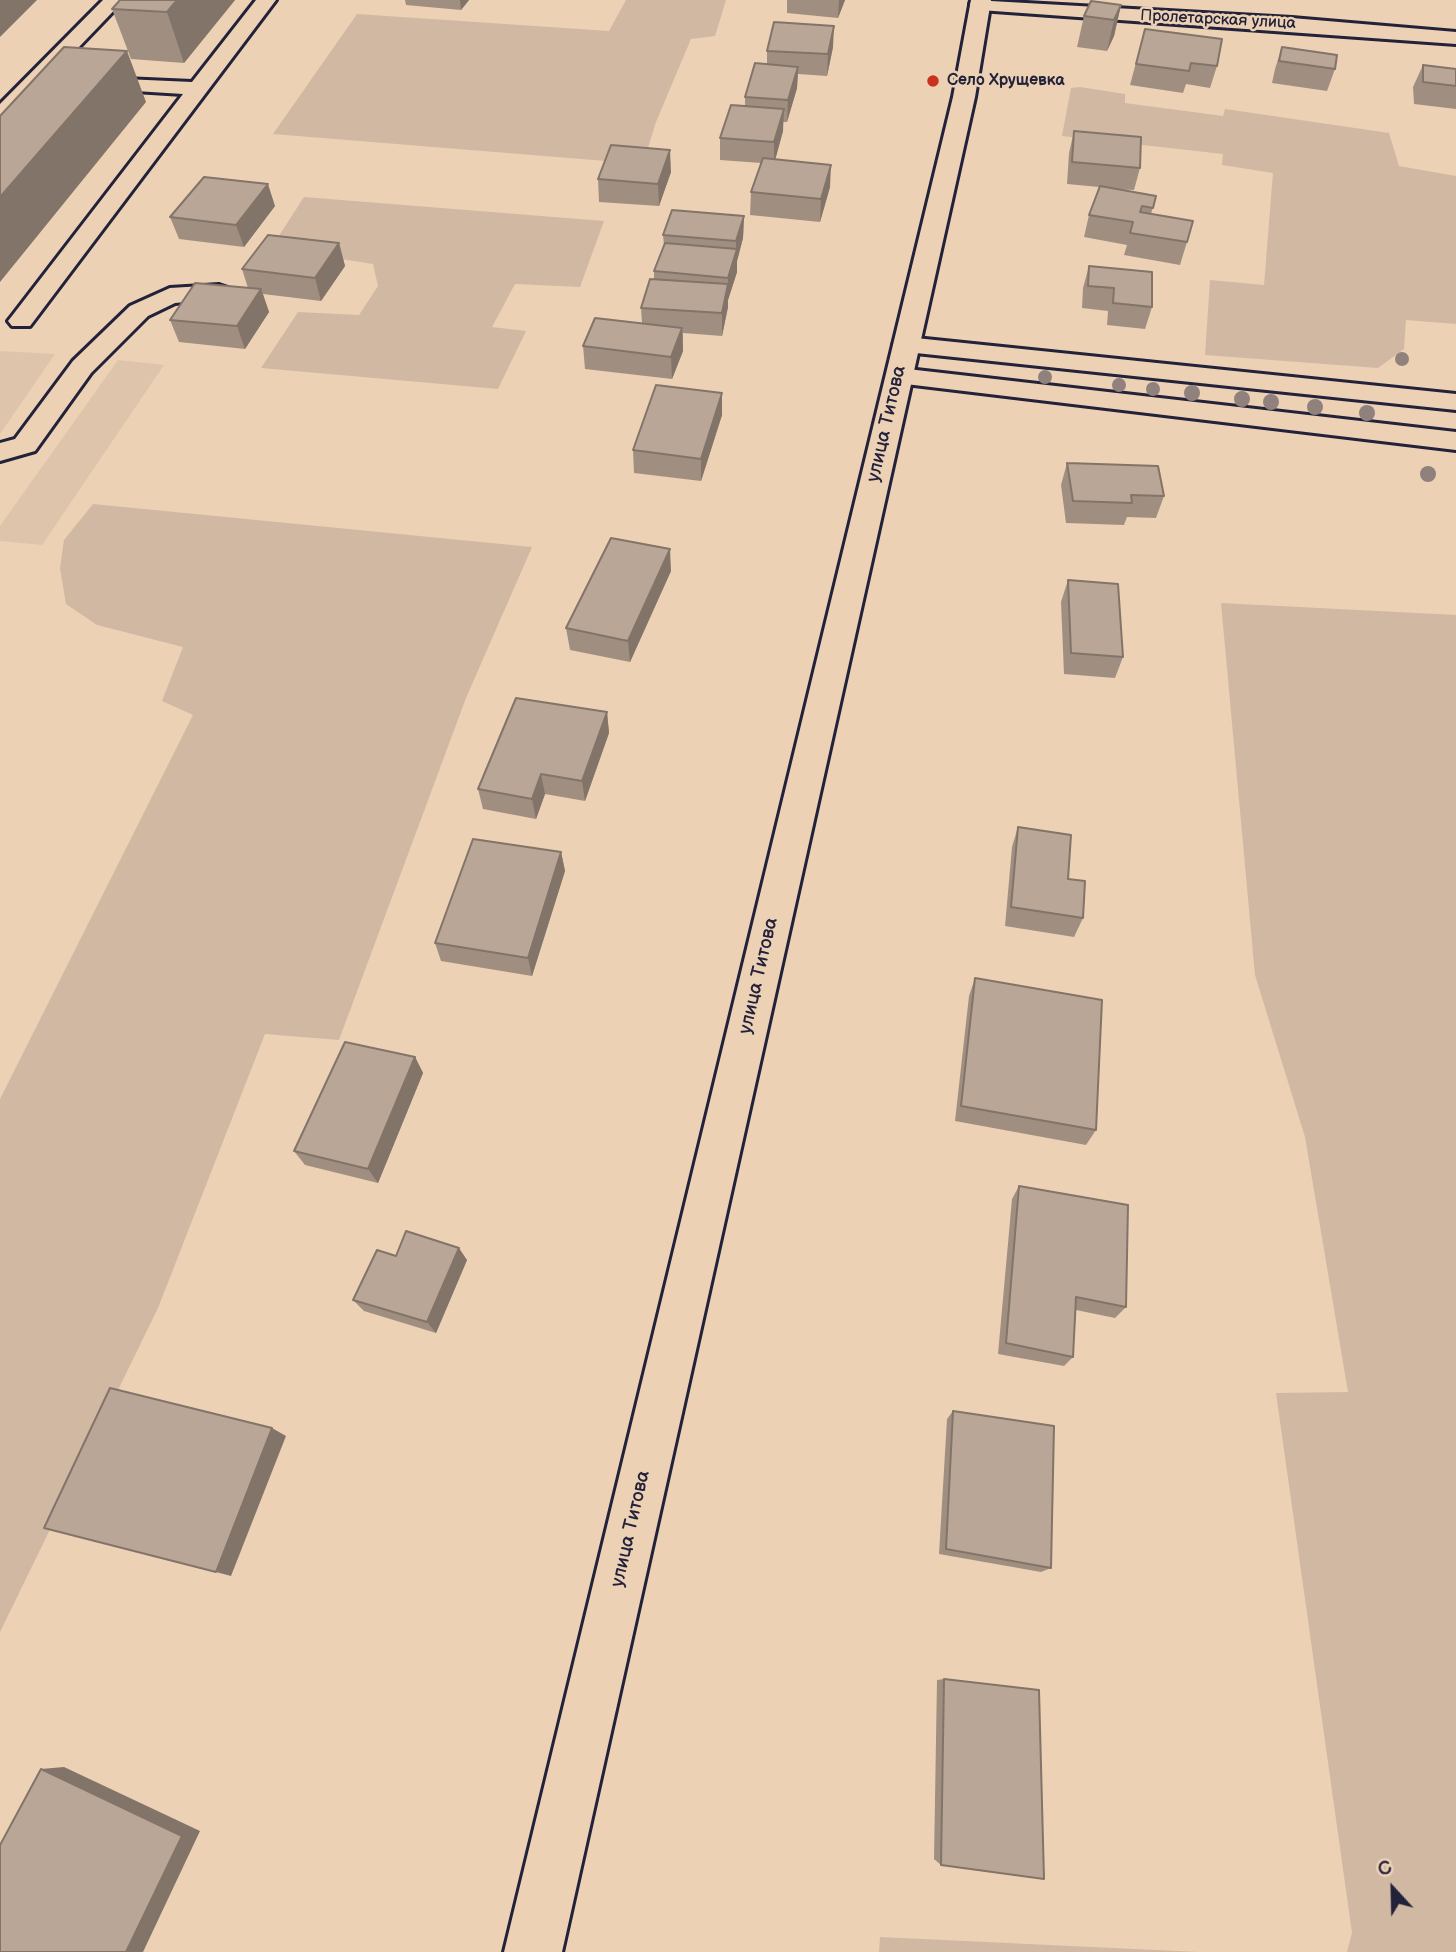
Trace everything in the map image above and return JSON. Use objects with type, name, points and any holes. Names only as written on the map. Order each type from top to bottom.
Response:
[{"type":"main road","points":[[0,116],[114,0]]},
{"type":"main road","points":[[21,321],[266,0]]},
{"type":"main road","name":"Пролетарская улица","points":[[981,2],[1456,38]]},
{"type":"main road","name":"улица Титова","points":[[533,1952],[964,97],[981,2]]},
{"type":"main road","points":[[36,79],[198,89]]},
{"type":"main road","points":[[0,452],[25,445],[82,367],[139,311],[170,296],[219,293]]},
{"type":"main road","points":[[902,361],[1456,402]]},
{"type":"main road","points":[[902,361],[1456,441]]},
{"type":"shaded area","points":[[626,0],[726,0],[715,36],[691,39],[656,122],[643,164],[273,134],[357,14],[609,31]]},
{"type":"shaded area","points":[[1071,88],[1125,94],[1125,103],[1223,116],[1225,109],[1389,133],[1399,166],[1456,176],[1456,324],[1406,320],[1404,349],[1378,368],[1205,355],[1210,280],[1264,285],[1273,173],[1222,165],[1223,154],[1062,136]]},
{"type":"shaded area","points":[[304,197],[604,221],[580,287],[515,284],[492,327],[526,331],[498,389],[261,368],[298,312],[359,315],[378,286],[373,264],[271,248]]},
{"type":"shaded area","points":[[0,351],[55,354],[0,434]]},
{"type":"shaded area","points":[[118,360],[164,365],[42,545],[0,541],[0,526]]},
{"type":"shaded area","points":[[93,504],[532,547],[466,698],[339,1040],[265,1034],[158,1308],[0,1632],[0,1099],[193,715],[162,701],[183,647],[97,625],[66,604],[60,568],[64,540]]},
{"type":"shaded area","points":[[1221,603],[1456,615],[1456,1952],[1347,1952],[1352,1933],[1276,1393],[1348,1392],[1305,1137],[1255,975]]},
{"type":"shaded area","points":[[880,1937],[1198,1952],[879,1952]]},
{"type":"building","points":[[120,0],[177,0],[167,12],[112,9]]},
{"type":"building","points":[[1091,1],[1121,5],[1114,20],[1084,16]]},
{"type":"building","points":[[774,22],[834,26],[828,54],[767,51]]},
{"type":"building","points":[[1145,29],[1222,39],[1217,66],[1191,63],[1189,71],[1136,64]]},
{"type":"building","points":[[64,47],[127,51],[0,197],[0,116]]},
{"type":"building","points":[[1282,47],[1337,55],[1335,69],[1279,61]]},
{"type":"building","points":[[755,63],[798,67],[788,100],[745,97]]},
{"type":"building","points":[[1423,65],[1456,69],[1456,86],[1423,82]]},
{"type":"building","points":[[731,105],[784,109],[774,142],[720,138]]},
{"type":"building","points":[[1074,131],[1141,137],[1140,168],[1072,162]]},
{"type":"building","points":[[611,145],[670,150],[658,184],[598,179]]},
{"type":"building","points":[[763,158],[831,165],[821,199],[751,192]]},
{"type":"building","points":[[204,177],[268,184],[236,225],[170,217]]},
{"type":"building","points":[[1100,186],[1156,196],[1153,208],[1142,206],[1140,212],[1193,221],[1187,242],[1130,233],[1133,222],[1089,215]]},
{"type":"building","points":[[672,210],[744,216],[736,241],[663,235]]},
{"type":"building","points":[[268,235],[339,243],[315,278],[242,269]]},
{"type":"building","points":[[665,243],[737,249],[728,278],[654,271]]},
{"type":"building","points":[[1089,266],[1152,272],[1152,307],[1113,303],[1114,288],[1088,286]]},
{"type":"building","points":[[650,279],[728,284],[722,313],[641,308]]},
{"type":"building","points":[[195,283],[261,289],[237,326],[170,320]]},
{"type":"building","points":[[595,318],[682,328],[671,357],[583,346]]},
{"type":"building","points":[[656,385],[722,393],[701,459],[633,450]]},
{"type":"building","points":[[1067,463],[1158,466],[1164,496],[1131,495],[1132,503],[1073,501]]},
{"type":"building","points":[[611,538],[670,549],[628,641],[566,628]]},
{"type":"building","points":[[1068,580],[1118,584],[1123,657],[1071,653]]},
{"type":"building","points":[[516,698],[607,712],[582,781],[541,774],[532,799],[478,789]]},
{"type":"building","points":[[1018,827],[1071,835],[1068,879],[1085,881],[1083,918],[1011,907]]},
{"type":"building","points":[[473,839],[561,852],[528,958],[435,943]]},
{"type":"building","points":[[975,978],[1102,1000],[1096,1130],[961,1106]]},
{"type":"building","points":[[345,1042],[415,1057],[368,1169],[294,1151]]},
{"type":"building","points":[[1019,1186],[1128,1205],[1126,1307],[1076,1297],[1073,1357],[1006,1343]]},
{"type":"building","points":[[406,1231],[459,1248],[427,1322],[353,1300],[377,1250],[396,1256]]},
{"type":"building","points":[[110,1388],[272,1428],[216,1572],[44,1528]]},
{"type":"building","points":[[953,1411],[1054,1426],[1051,1568],[946,1549]]},
{"type":"building","points":[[944,1679],[1039,1690],[1044,1879],[941,1865]]},
{"type":"building","points":[[41,1769],[182,1836],[126,1952],[0,1952],[0,1845]]},
{"type":"place","name":"Село Хрущевка","points":[[933,81]]}]
